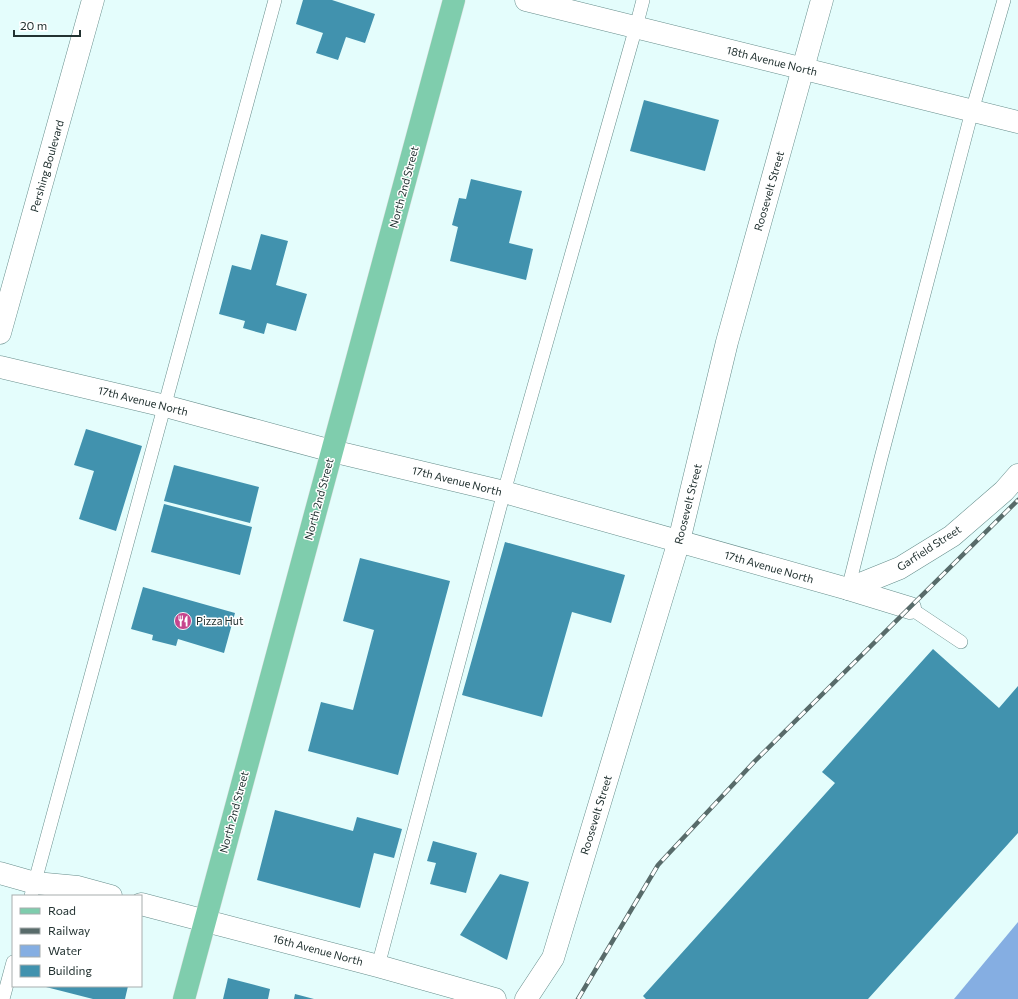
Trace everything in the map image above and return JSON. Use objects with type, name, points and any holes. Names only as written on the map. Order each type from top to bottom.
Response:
[{"type":"main road","name":"North 2nd Street","points":[[184,999],[454,0]]},
{"type":"street","name":"Pershing Boulevard","points":[[0,333],[93,0]]},
{"type":"street","name":"18th Avenue North","points":[[526,0],[1018,122]]},
{"type":"street","name":"Roosevelt Street","points":[[526,999],[553,958],[679,541],[727,342],[822,0]]},
{"type":"street","name":"17th Avenue North","points":[[0,367],[165,406],[332,451],[504,492],[848,589],[910,608]]},
{"type":"street","name":"Garfield Street","points":[[848,589],[900,568],[952,536],[1004,491],[1018,475]]},
{"type":"street","points":[[0,873],[33,890],[78,887],[107,895]]},
{"type":"street","name":"16th Avenue North","points":[[142,904],[378,966],[495,999]]},
{"type":"lane","points":[[33,890],[275,0]]},
{"type":"lane","points":[[378,966],[504,492],[643,0]]},
{"type":"lane","points":[[848,589],[972,111],[1004,0]]},
{"type":"lane","points":[[910,608],[961,642]]},
{"type":"lane","points":[[3,999],[12,966]]},
{"type":"water","points":[[1018,922],[1018,999],[954,999]]},
{"type":"building","points":[[303,0],[332,0],[375,14],[365,43],[346,37],[338,60],[316,53],[323,33],[296,24]]},
{"type":"building","points":[[644,100],[719,120],[705,171],[630,151]]},
{"type":"building","points":[[471,179],[522,191],[509,243],[533,249],[526,280],[450,261],[458,227],[452,225],[459,198],[466,199]]},
{"type":"building","points":[[261,234],[288,241],[276,285],[307,294],[296,331],[267,323],[264,334],[243,328],[245,321],[219,314],[232,265],[251,270]]},
{"type":"building","points":[[86,429],[142,446],[116,531],[79,519],[94,471],[74,465]]},
{"type":"building","points":[[174,465],[259,487],[250,523],[164,501]]},
{"type":"building","points":[[164,504],[252,527],[240,575],[151,552]]},
{"type":"building","points":[[505,542],[625,575],[611,623],[572,612],[542,717],[462,695]]},
{"type":"building","points":[[360,558],[450,581],[398,775],[308,751],[321,702],[353,710],[374,630],[343,621]]},
{"type":"building","name":"Pizza Hut","points":[[143,587],[235,613],[224,653],[178,639],[176,646],[152,640],[153,635],[131,629]]},
{"type":"building","points":[[933,649],[999,708],[1018,686],[1018,833],[868,999],[646,999],[643,996],[835,783],[822,772]]},
{"type":"building","points":[[275,810],[353,831],[357,817],[402,829],[394,858],[374,853],[360,908],[257,880]]},
{"type":"building","points":[[433,841],[477,853],[466,893],[430,884],[436,863],[427,861]]},
{"type":"building","points":[[500,874],[529,882],[507,960],[460,935]]},
{"type":"building","points":[[228,978],[270,989],[268,999],[223,999]]},
{"type":"building","points":[[46,987],[128,987],[125,999],[93,999]]},
{"type":"building","points":[[295,994],[314,999],[294,999]]},
{"type":"railway","points":[[578,999],[658,865],[755,761],[1018,500]]},
{"type":"place","name":"Pizza Hut","points":[[183,621]]}]
